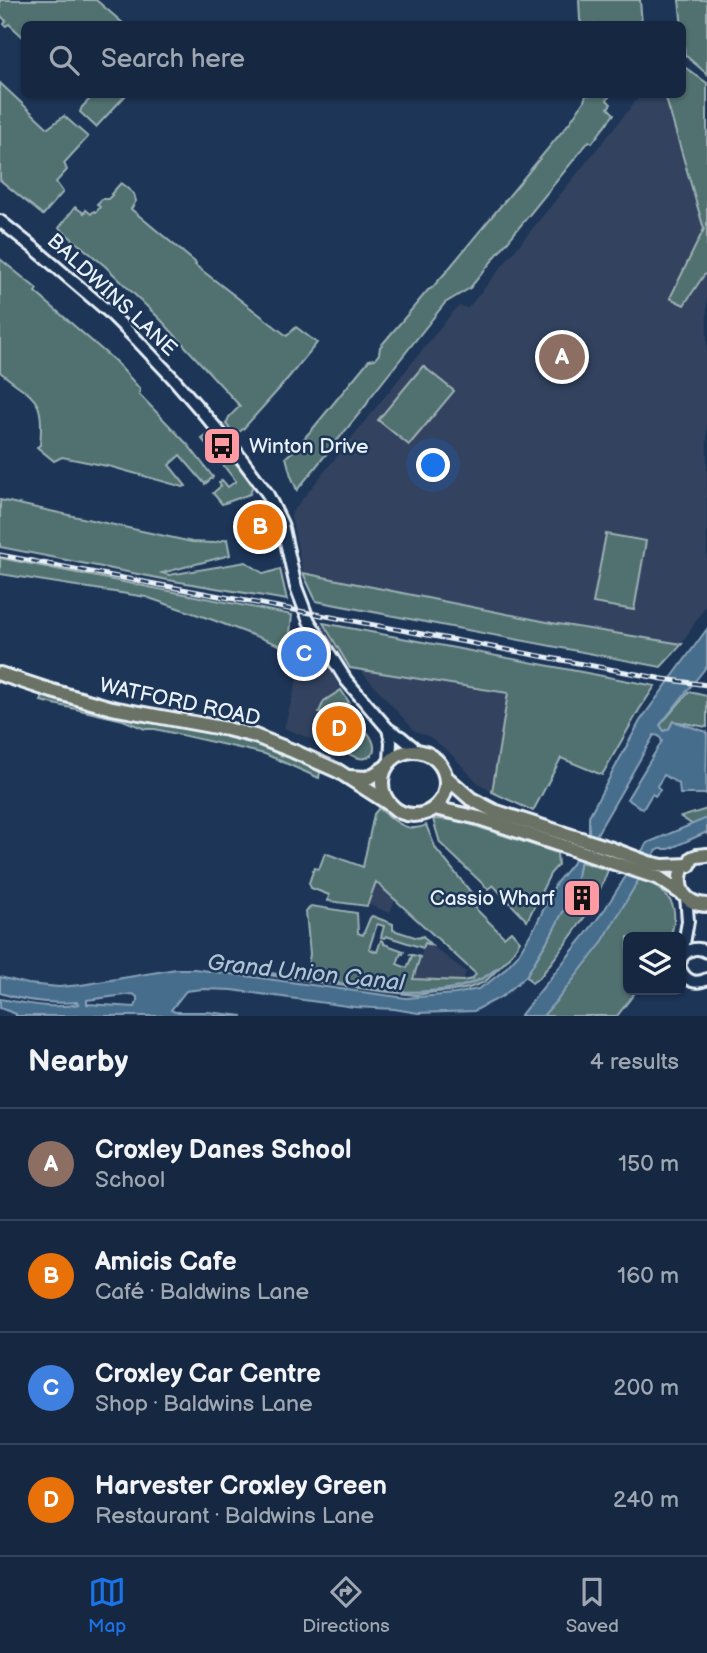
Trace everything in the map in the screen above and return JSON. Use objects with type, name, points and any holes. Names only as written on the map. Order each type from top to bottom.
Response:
[{"type":"main road","name":"WATFORD ROAD","points":[[0,674],[111,708],[248,734],[293,751],[348,777],[391,804]]},
{"type":"main road","points":[[348,777],[368,778],[402,754],[419,752],[439,763],[446,777],[464,793],[534,830]]},
{"type":"main road","points":[[388,765],[383,775],[384,795],[399,811],[411,815],[434,808],[444,792],[446,777]]},
{"type":"main road","points":[[434,808],[534,830],[603,853],[646,869],[697,904],[707,905]]},
{"type":"main road","points":[[685,896],[679,884],[683,867],[689,864],[692,858],[707,855]]},
{"type":"main road","points":[[646,869],[689,864]]},
{"type":"street","name":"BALDWINS LANE","points":[[0,220],[100,304],[138,341],[250,470],[267,493],[281,521],[296,587],[310,621],[346,680],[388,729],[419,752]]},
{"type":"street","points":[[388,729],[391,742],[388,765]]},
{"type":"street","points":[[685,896],[688,921],[686,933]]},
{"type":"street","points":[[686,955],[699,948],[707,952]]},
{"type":"street","points":[[686,978],[698,982],[707,979]]},
{"type":"shaded area","points":[[686,68],[707,83],[707,603],[682,644],[552,623],[303,573],[292,512],[452,313],[459,306],[468,308],[638,98],[686,98]]},
{"type":"shaded area","points":[[302,625],[373,741],[373,752],[365,758],[340,751],[284,728],[298,673],[285,668],[289,653],[282,650],[301,633]]},
{"type":"shaded area","points":[[707,629],[707,666],[660,725],[664,731],[669,729],[673,721],[707,732],[706,794],[680,794],[679,784],[664,775],[657,786],[660,790],[655,796],[652,794],[643,809],[627,799],[662,741],[659,736],[654,735],[579,865],[576,883],[566,906],[526,976],[503,996],[474,1011],[418,1013],[232,990],[203,989],[186,991],[171,1010],[243,1016],[16,1016],[0,1008],[0,999],[49,1006],[79,1004],[38,1001],[0,993],[0,977],[28,984],[59,987],[176,969],[194,969],[406,998],[455,994],[478,989],[503,971],[518,955],[556,883],[572,864],[589,831],[589,816],[640,721]],"holes":[[[133,994],[137,997],[135,1007],[87,1004],[87,1000]]]},
{"type":"shaded area","points":[[360,670],[509,693],[492,792],[478,783],[450,753],[430,737],[415,731]]},
{"type":"shaded area","points":[[707,818],[707,832],[669,849],[655,852],[601,944],[543,1016],[520,1016],[605,909],[647,843]]},
{"type":"shaded area","points":[[376,882],[395,900],[390,913],[367,904]]},
{"type":"shaded area","points":[[425,943],[466,972],[463,981],[413,979]]},
{"type":"green space","points":[[0,0],[96,0],[120,21],[21,21],[21,35],[9,24],[6,26],[6,21],[0,15]]},
{"type":"green space","points":[[579,0],[640,0],[642,21],[580,20]]},
{"type":"green space","points":[[679,0],[707,0],[707,74],[686,56],[686,21],[681,21]]},
{"type":"green space","points":[[686,68],[707,83],[707,274],[684,305],[670,298],[704,229],[666,98],[686,98]]},
{"type":"green space","points":[[0,83],[48,128],[64,116],[88,137],[64,163],[67,170],[56,182],[63,192],[43,215],[0,180]]},
{"type":"green space","points":[[87,98],[123,98],[96,127],[80,112],[89,100]]},
{"type":"green space","points":[[585,98],[608,98],[611,104],[608,108],[614,114],[470,288],[445,303],[297,490],[286,457],[369,360],[375,359],[380,347],[446,272],[570,122]]},
{"type":"green space","points":[[121,183],[134,194],[136,201],[131,209],[196,263],[195,265],[287,336],[296,327],[317,343],[279,389],[235,435],[226,424],[240,406],[160,319],[105,266],[59,228],[75,207],[84,213],[86,210],[91,214],[96,212],[100,207],[97,204],[102,199],[108,199]]},
{"type":"green space","points":[[0,259],[37,289],[35,292],[115,361],[140,389],[139,394],[188,445],[213,477],[205,484],[180,455],[169,465],[186,486],[183,487],[112,467],[62,457],[54,461],[37,447],[40,445],[41,429],[39,407],[29,394],[0,372]]},
{"type":"green space","points":[[423,366],[454,391],[409,445],[378,420]]},
{"type":"green space","points":[[210,433],[253,484],[250,494],[222,504],[213,493],[221,486],[219,483],[222,480],[228,487],[236,481],[202,439]]},
{"type":"green space","points":[[0,500],[192,542],[213,543],[227,539],[230,555],[162,573],[169,575],[246,562],[264,574],[280,569],[287,600],[0,547]]},
{"type":"green space","points":[[606,534],[646,541],[634,610],[593,603]]},
{"type":"green space","points":[[0,558],[292,615],[289,642],[279,645],[146,597],[0,574]]},
{"type":"green space","points":[[303,573],[552,623],[682,644],[661,667],[316,601]]},
{"type":"green space","points":[[323,623],[655,686],[602,775],[561,758],[533,811],[492,792],[508,693],[350,668]]},
{"type":"green space","points":[[341,690],[349,702],[327,716],[319,712],[324,701]]},
{"type":"green space","points":[[689,692],[707,696],[707,727],[673,721],[669,729],[664,731],[660,725]]},
{"type":"green space","points":[[47,696],[266,746],[320,772],[319,778],[265,754],[145,729],[123,720],[41,701]]},
{"type":"green space","points":[[368,733],[373,743],[373,754],[357,758],[349,754]]},
{"type":"green space","points":[[379,808],[407,827],[419,828],[426,825],[436,849],[478,901],[476,909],[504,937],[511,931],[520,941],[509,958],[485,982],[469,988],[416,995],[213,967],[306,977],[310,954],[306,912],[311,906],[357,913],[358,933],[363,935],[372,916],[393,924],[393,930],[418,938],[423,936],[431,945],[425,943],[423,948],[386,936],[381,937],[384,926],[377,924],[369,949],[377,952],[381,940],[384,944],[404,951],[397,964],[407,968],[412,956],[409,954],[420,957],[413,979],[472,979],[476,974],[376,882],[367,906],[328,901],[329,895],[311,888],[309,883],[314,868],[319,869],[325,853],[363,867],[374,814]]},
{"type":"green space","points":[[707,809],[707,834],[681,817]]},
{"type":"green space","points":[[433,819],[457,820],[557,853],[558,865],[550,874],[527,921],[493,885],[488,889],[440,843]]},
{"type":"green space","points":[[581,862],[608,870],[579,926],[541,976],[532,983],[526,976],[552,933]]},
{"type":"green space","points":[[639,875],[664,893],[673,907],[672,932],[623,932],[623,995],[633,995],[617,1016],[541,1016]]},
{"type":"waterway","name":"Grand Union Canal","points":[[213,966],[404,992],[440,990],[465,985],[497,968]]},
{"type":"railway","points":[[0,555],[707,685]]},
{"type":"place","name":"Croxley Danes School","points":[[562,357]]},
{"type":"place","name":"Winton Drive","points":[[222,446]]},
{"type":"place","name":"Amicis Cafe","points":[[260,527]]},
{"type":"place","name":"Croxley Car Centre","points":[[304,654]]},
{"type":"place","name":"Harvester Croxley Green","points":[[339,729]]},
{"type":"place","name":"Cassio Wharf","points":[[582,898]]}]
